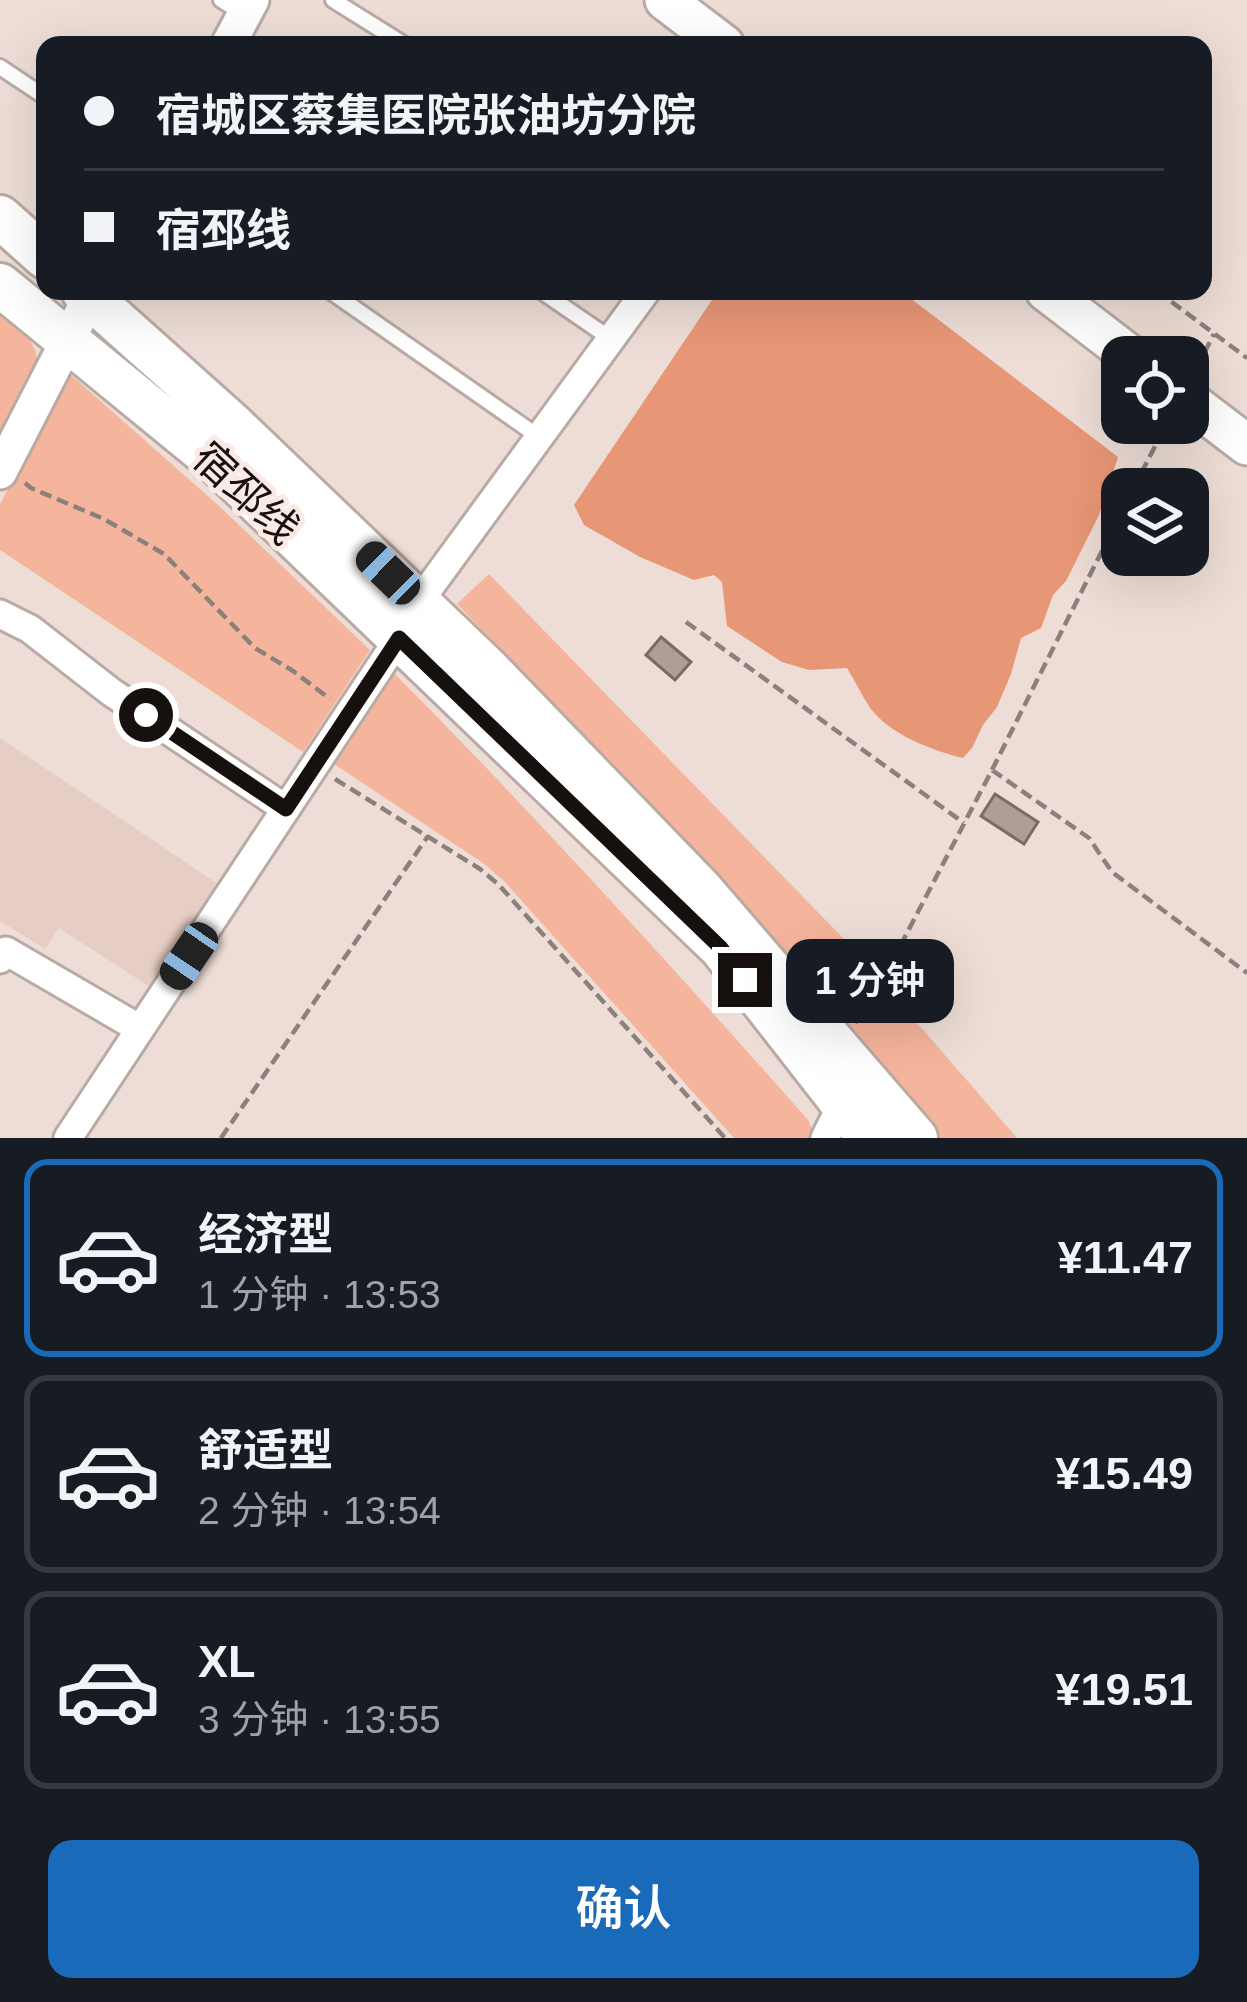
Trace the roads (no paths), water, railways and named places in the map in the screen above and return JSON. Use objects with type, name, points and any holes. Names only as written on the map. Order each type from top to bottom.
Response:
[{"type":"main road","points":[[665,0],[712,36]]},
{"type":"main road","points":[[0,217],[36,249]]},
{"type":"main road","name":"宿邳线","points":[[0,285],[409,620],[488,670],[700,888],[916,1138]]},
{"type":"main road","name":"宿邳线","points":[[96,300],[233,425],[409,620],[721,948],[834,1121],[868,1138]]},
{"type":"main road","points":[[1058,300],[1105,336]]},
{"type":"main road","points":[[1209,416],[1247,445]]},
{"type":"street","points":[[230,36],[239,5]]},
{"type":"street","points":[[2,468],[85,300]]},
{"type":"street","points":[[68,1138],[409,620],[639,300]]},
{"type":"street","points":[[0,614],[30,628],[111,692],[286,809]]},
{"type":"street","points":[[0,959],[5,951],[140,1029]]},
{"type":"lane","points":[[333,0],[391,36]]},
{"type":"lane","points":[[0,67],[36,91]]},
{"type":"lane","points":[[343,300],[539,437]]},
{"type":"lane","points":[[554,300],[611,339]]}]
